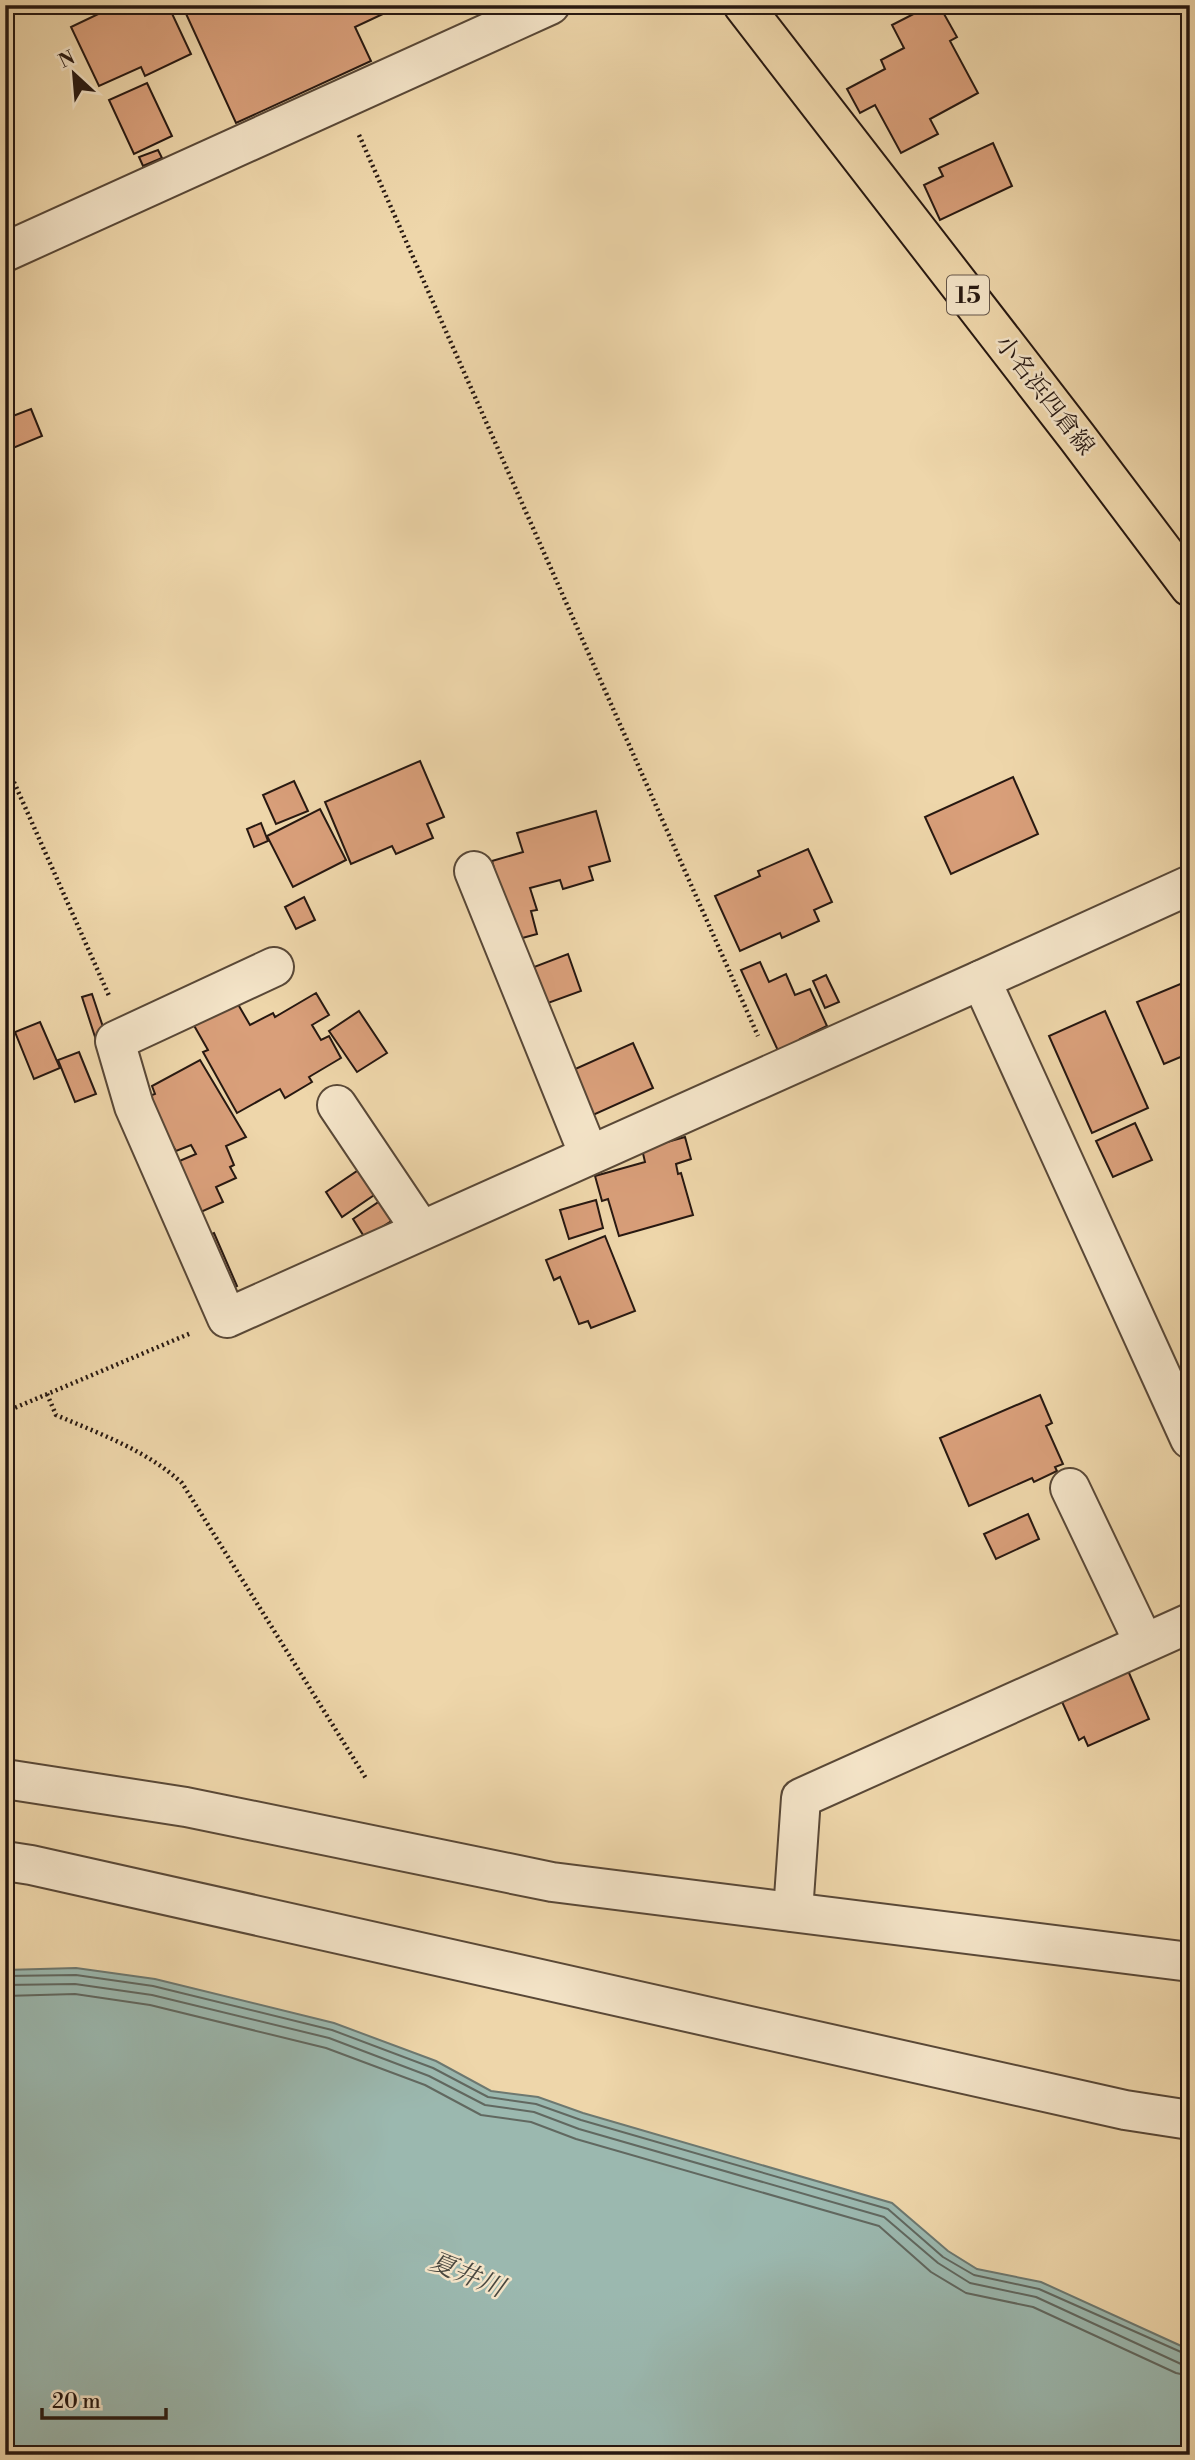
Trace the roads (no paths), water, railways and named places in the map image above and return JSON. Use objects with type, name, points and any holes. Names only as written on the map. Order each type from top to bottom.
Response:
[{"type":"main road","name":"小名浜四倉線","points":[[743,5],[1069,426],[1190,587]]},
{"type":"street","points":[[5,252],[550,5]]},
{"type":"street","points":[[474,871],[589,1155]]},
{"type":"street","points":[[274,967],[115,1041],[134,1106],[227,1318],[1190,885]]},
{"type":"street","points":[[981,980],[1190,1439]]},
{"type":"street","points":[[337,1105],[421,1230]]},
{"type":"street","points":[[1070,1488],[1144,1643]]},
{"type":"street","points":[[793,1912],[801,1798],[1190,1623]]},
{"type":"street","points":[[5,1779],[186,1807],[552,1882],[1190,1962]]},
{"type":"street","points":[[5,1861],[1125,2110],[1190,2120]]},
{"type":"water","name":"夏井川","points":[[76,1968],[155,1979],[334,2023],[436,2061],[491,2091],[538,2097],[583,2113],[892,2203],[948,2251],[977,2269],[1041,2282],[1190,2350],[1190,2455],[5,2455],[5,1970]]}]
